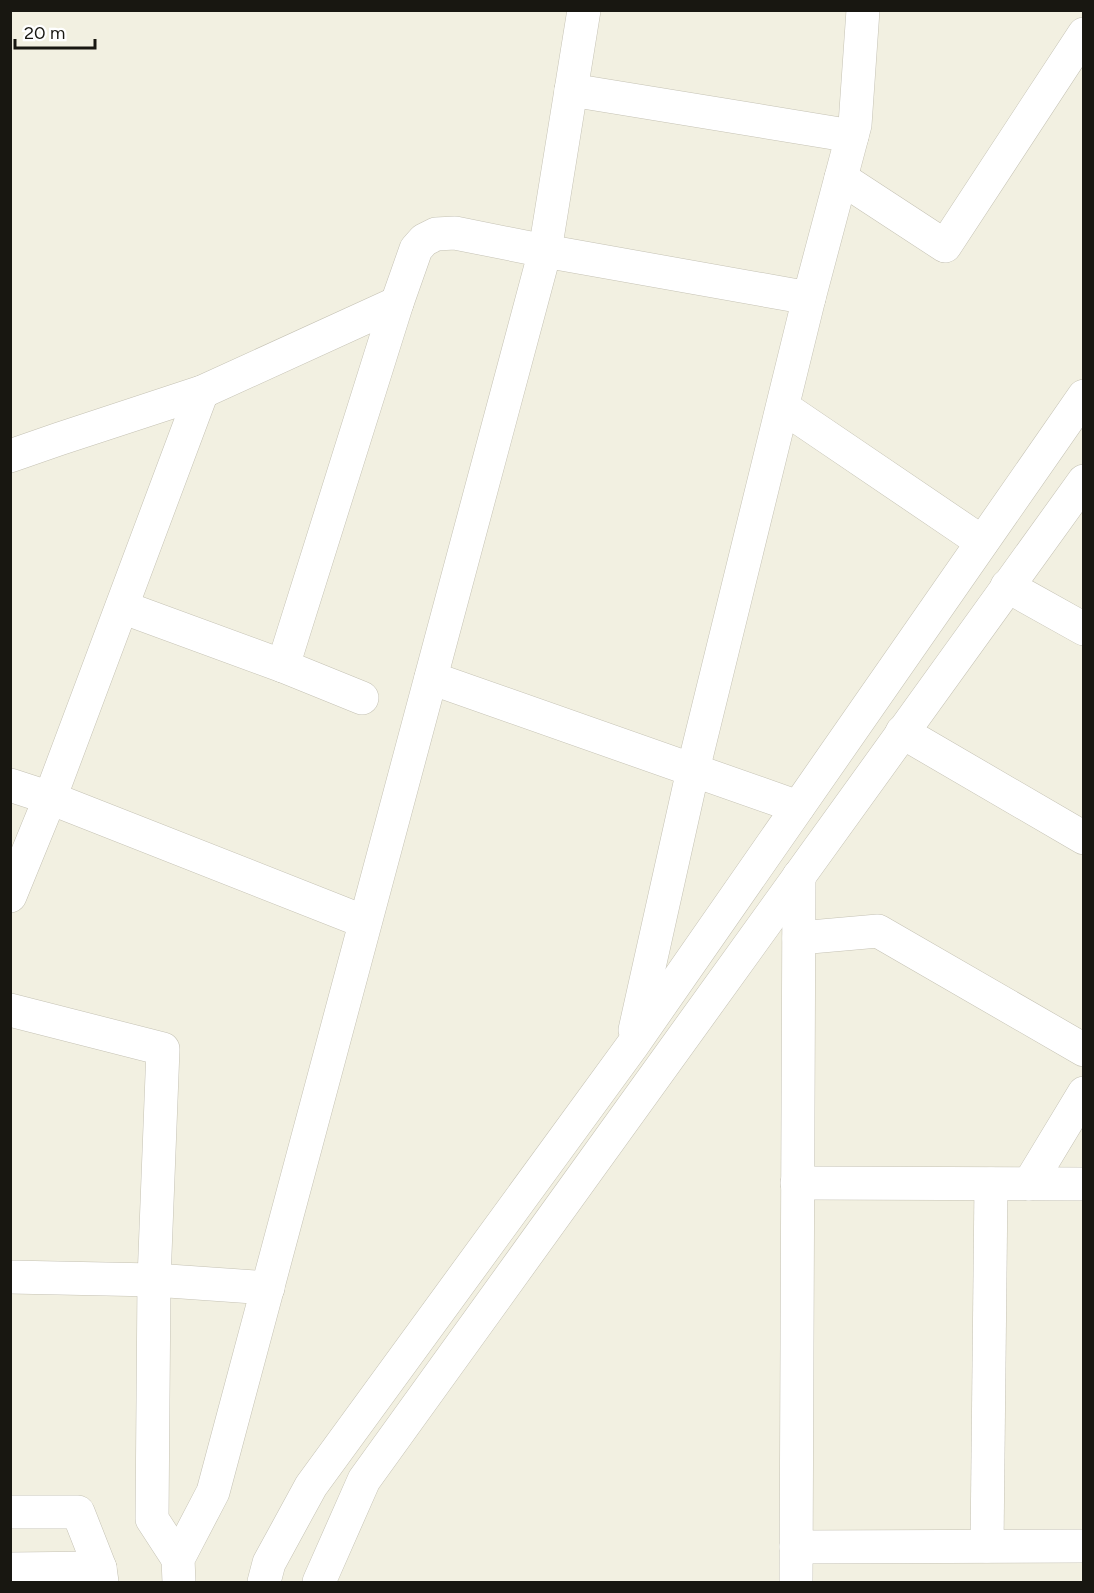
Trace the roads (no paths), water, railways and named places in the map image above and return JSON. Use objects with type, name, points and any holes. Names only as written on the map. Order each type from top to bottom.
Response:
[{"type":"street","points":[[178,1571],[213,1492],[545,251],[584,10]]},
{"type":"street","points":[[632,1046],[693,770],[809,298],[855,125],[863,10]]},
{"type":"street","points":[[841,178],[945,246],[1073,74],[1083,34]]},
{"type":"street","points":[[571,90],[852,136]]},
{"type":"street","points":[[283,666],[398,303],[416,249],[424,240],[436,234],[455,233],[809,298]]},
{"type":"street","points":[[10,456],[202,392],[398,303]]},
{"type":"street","points":[[10,896],[50,798],[202,392]]},
{"type":"street","points":[[264,1582],[269,1563],[311,1486],[632,1046],[1083,396]]},
{"type":"street","points":[[783,407],[982,542]]},
{"type":"street","points":[[319,1582],[364,1480],[1083,481]]},
{"type":"street","points":[[1007,586],[1083,629]]},
{"type":"street","points":[[122,607],[283,666],[362,698]]},
{"type":"street","points":[[431,678],[798,807]]},
{"type":"street","points":[[902,732],[1083,838]]},
{"type":"street","points":[[10,784],[365,922]]},
{"type":"street","points":[[796,1582],[799,876]]},
{"type":"street","points":[[799,938],[878,931],[1083,1050]]},
{"type":"street","points":[[10,1010],[163,1049],[154,1280],[152,1519],[178,1571]]},
{"type":"street","points":[[1029,1184],[1083,1093]]},
{"type":"street","points":[[797,1183],[1083,1184]]},
{"type":"street","points":[[987,1546],[991,1184]]},
{"type":"street","points":[[10,1277],[154,1280],[268,1288]]},
{"type":"street","points":[[10,1512],[78,1512],[101,1575],[10,1569]]},
{"type":"street","points":[[796,1547],[1083,1546]]}]
